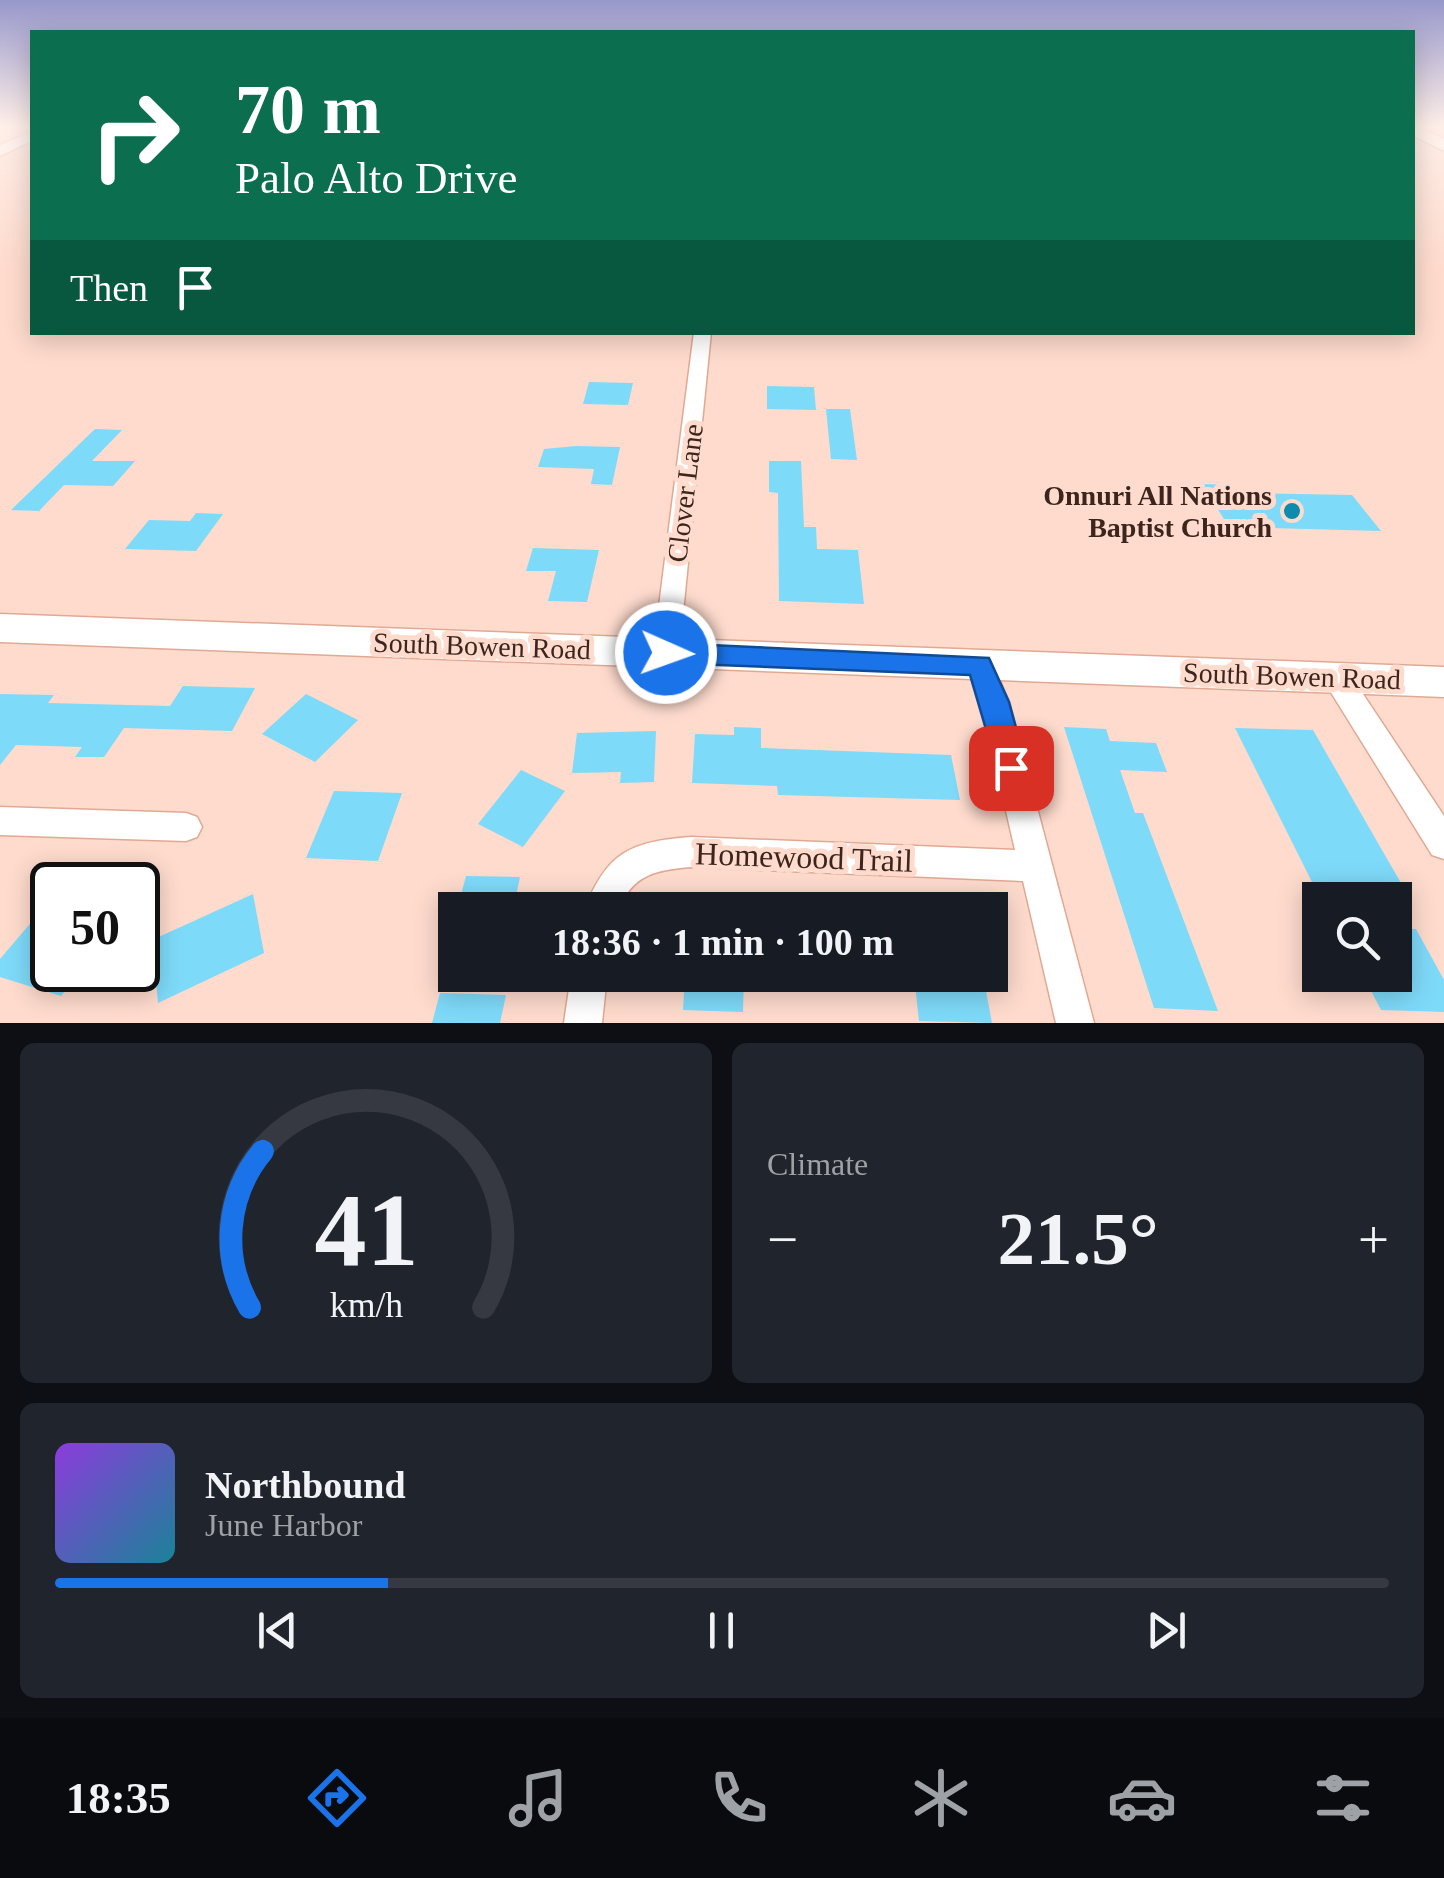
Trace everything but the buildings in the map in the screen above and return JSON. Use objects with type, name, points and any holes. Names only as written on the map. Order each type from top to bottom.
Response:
[{"type":"main road","name":"South Bowen Road","points":[[0,628],[1444,682]]},
{"type":"street","name":"Clover Lane","points":[[666,653],[704,335]]},
{"type":"street","points":[[980,665],[995,702],[1075,1023]]},
{"type":"street","points":[[1338,678],[1444,844]]},
{"type":"street","points":[[0,820],[186,827]]},
{"type":"street","name":"Homewood Trail","points":[[609,892],[641,856],[691,852],[1036,866]]},
{"type":"street","points":[[583,1023],[588,992]]},
{"type":"place","name":"Onnuri All Nations Baptist Church","points":[[1292,511]]},
{"type":"route","points":[[666,653],[980,665],[995,702],[1011,768]]}]
